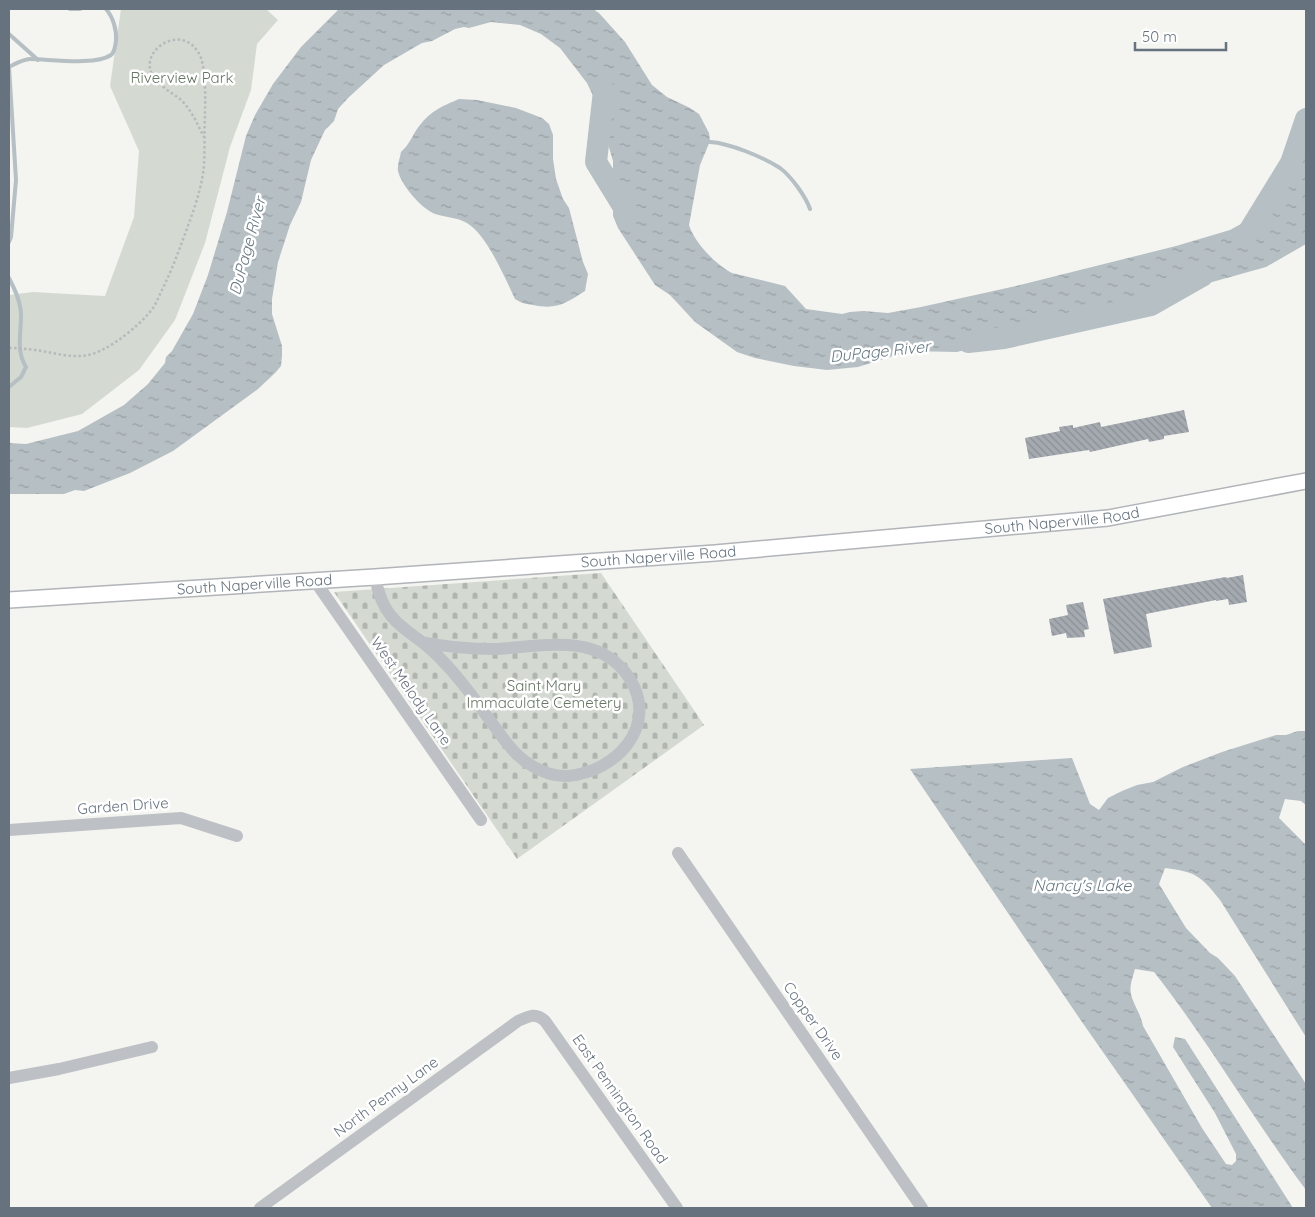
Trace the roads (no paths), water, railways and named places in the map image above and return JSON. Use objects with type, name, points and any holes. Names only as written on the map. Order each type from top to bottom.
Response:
[{"type":"main road","name":"South Naperville Road","points":[[9,600],[375,577],[756,549],[1108,518],[1306,482]]},
{"type":"street","points":[[375,577],[378,591],[388,613],[408,633],[422,642],[442,661],[463,685],[515,753],[537,769],[567,776],[590,770],[615,756],[632,739],[641,708],[637,695],[625,671],[614,661],[602,654],[580,646],[473,649],[422,642]]},
{"type":"street","name":"West Melody Lane","points":[[315,581],[481,820]]},
{"type":"street","name":"Garden Drive","points":[[9,830],[181,818],[237,836]]},
{"type":"street","name":"Copper Drive","points":[[678,853],[922,1208]]},
{"type":"street","name":"East Pennington Road","points":[[533,1014],[540,1015],[545,1021],[675,1207]]},
{"type":"street","name":"North Penny Lane","points":[[260,1208],[518,1021],[533,1014]]},
{"type":"street","points":[[9,1078],[59,1069],[152,1047]]},
{"type":"water","points":[[339,9],[593,9],[599,13],[625,42],[652,85],[667,97],[699,114],[709,133],[710,141],[700,165],[689,225],[696,239],[719,265],[732,273],[785,286],[806,309],[842,314],[863,311],[888,313],[921,307],[1016,286],[1176,246],[1230,230],[1250,219],[1286,190],[1291,182],[1306,108],[1306,244],[1266,267],[1180,291],[1171,290],[1122,302],[1025,329],[983,345],[957,352],[909,351],[858,367],[827,370],[755,358],[737,352],[695,322],[670,295],[655,285],[618,228],[613,216],[613,161],[595,100],[587,83],[560,48],[541,34],[520,25],[491,22],[469,28],[464,27],[455,29],[432,41],[422,43],[384,65],[338,109],[334,121],[325,130],[311,160],[301,202],[290,225],[278,262],[272,299],[272,314],[282,346],[282,356],[281,366],[275,373],[258,389],[173,451],[130,473],[84,491],[75,490],[64,494],[9,494],[9,443],[26,444],[78,431],[124,405],[148,384],[165,363],[166,357],[172,351],[193,314],[208,275],[227,212],[246,136],[255,115],[273,84],[301,47]]},
{"type":"water","points":[[459,99],[477,100],[516,108],[542,118],[549,124],[553,135],[553,159],[556,179],[563,199],[569,208],[588,274],[585,291],[572,299],[549,307],[526,304],[515,299],[496,260],[478,232],[463,221],[430,211],[418,202],[403,183],[398,171],[401,152],[426,118]]},
{"type":"water","name":"Nancy's Lake","points":[[1298,731],[1306,731],[1306,805],[1301,801],[1285,799],[1279,818],[1306,845],[1306,1037],[1220,900],[1207,885],[1191,873],[1165,868],[1159,884],[1186,928],[1235,976],[1306,1084],[1306,1190],[1194,1026],[1154,972],[1135,969],[1131,985],[1132,998],[1143,1026],[1202,1128],[1226,1164],[1232,1165],[1236,1161],[1236,1154],[1215,1113],[1173,1047],[1175,1037],[1185,1039],[1293,1208],[1212,1208],[1082,1022],[910,769],[1072,758],[1090,804],[1099,810],[1108,798],[1137,785],[1153,782],[1183,767],[1222,752],[1276,735],[1286,735]]},
{"type":"waterway","points":[[70,9],[80,9]]},
{"type":"waterway","points":[[9,67],[27,59],[83,61],[111,55],[115,49],[116,32],[113,20],[106,9]]},
{"type":"waterway","points":[[9,34],[38,60]]},
{"type":"waterway","points":[[9,67],[16,180],[9,242]]},
{"type":"waterway","name":"DuPage River","points":[[604,91],[596,162],[628,214]]},
{"type":"waterway","name":"DuPage River","points":[[1248,233],[1291,163],[1306,119]]},
{"type":"waterway","points":[[710,142],[746,151],[780,168],[798,187],[810,209]]},
{"type":"waterway","name":"DuPage River","points":[[968,342],[1004,338],[1151,305],[1202,276]]},
{"type":"waterway","points":[[9,278],[20,306],[20,349],[26,367],[21,377],[9,387]]},
{"type":"park label","name":"Riverview Park","points":[[182,78]]},
{"type":"park label","name":"Saint Mary Immaculate Cemetery","points":[[544,694]]}]
